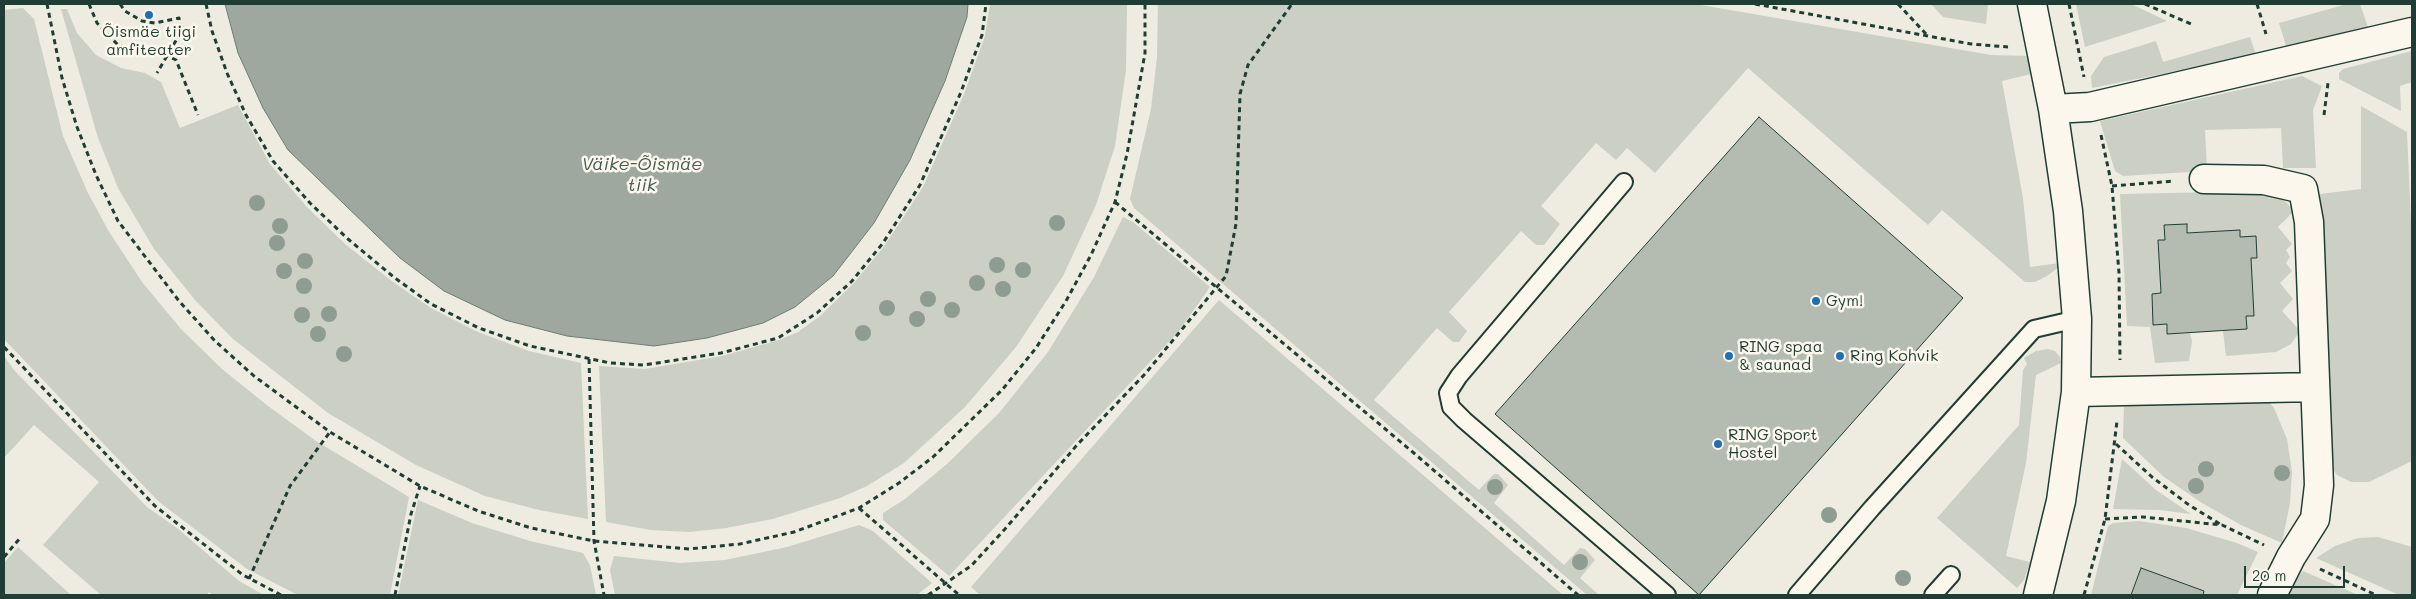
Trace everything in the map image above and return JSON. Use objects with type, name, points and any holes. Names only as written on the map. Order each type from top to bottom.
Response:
[{"type":"street","points":[[2032,4],[2053,109],[2068,210],[2077,320],[2076,392],[2061,500],[2038,595]]},
{"type":"street","points":[[2053,109],[2090,107],[2412,32]]},
{"type":"street","points":[[2204,179],[2264,180],[2304,189],[2309,222],[2319,485],[2315,519],[2291,557],[2272,595]]},
{"type":"street","points":[[2076,392],[2315,387]]},
{"type":"lane","points":[[1624,182],[1459,376],[1448,393],[1451,407],[1464,420],[1667,595]]},
{"type":"lane","points":[[1797,595],[1872,508],[2034,329],[2077,320]]},
{"type":"lane","points":[[1933,595],[1951,575]]},
{"type":"path","points":[[47,4],[62,78],[77,127],[96,175],[118,221],[147,262],[215,341],[254,376],[330,432],[420,486],[478,512],[531,528],[594,541],[689,549],[740,544],[794,532],[859,508],[899,484],[933,457],[1002,390],[1036,348],[1066,301],[1091,255],[1115,202],[1127,154],[1145,52],[1145,4]]},
{"type":"path","points":[[89,4],[97,23],[118,45],[138,52],[158,51],[176,60],[198,115]]},
{"type":"path","points":[[120,4],[125,11],[142,21],[154,23],[179,18],[181,32],[157,73]]},
{"type":"path","points":[[206,4],[212,31],[227,73],[246,115],[273,161],[310,203],[348,239],[395,278],[431,304],[471,324],[530,346],[589,359],[644,365],[721,353],[778,338],[817,313],[852,281],[883,243],[920,185],[946,128],[976,51],[982,34],[986,4]]},
{"type":"path","points":[[928,595],[970,566],[1006,529],[1077,445],[1145,374],[1226,276],[1236,224],[1240,94],[1248,65],[1292,4]]},
{"type":"path","points":[[1755,4],[1971,44],[2010,47],[2074,32]]},
{"type":"path","points":[[1898,4],[1928,35]]},
{"type":"path","points":[[2145,4],[2191,24]]},
{"type":"path","points":[[2324,114],[2328,80]]},
{"type":"path","points":[[2112,186],[2204,179]]},
{"type":"path","points":[[1115,202],[1578,595]]},
{"type":"path","points":[[4,347],[155,506],[249,579],[281,595]]},
{"type":"path","points":[[589,359],[594,541],[604,595]]},
{"type":"path","points":[[249,579],[290,486],[330,432]]},
{"type":"path","points":[[2116,443],[2152,477],[2222,525],[2376,595]]},
{"type":"path","points":[[395,595],[411,514],[420,486]]},
{"type":"path","points":[[859,508],[959,595]]},
{"type":"path","points":[[2105,519],[2143,517],[2222,525]]},
{"type":"path","points":[[4,557],[21,537]]},
{"type":"shaded area","points":[[990,4],[1127,4],[1126,70],[1115,146],[1096,205],[1063,276],[1016,347],[965,407],[904,463],[867,486],[840,498],[773,519],[726,528],[689,532],[651,530],[606,522],[599,366],[645,369],[722,356],[779,340],[798,332],[820,316],[854,283],[885,245],[923,187],[964,94],[985,36]]},
{"type":"shaded area","points":[[1158,4],[1695,4],[1991,55],[2028,56],[2031,74],[2002,81],[2023,198],[2030,267],[2060,263],[2060,266],[2035,282],[2025,282],[1942,210],[1928,225],[1748,68],[1655,173],[1627,148],[1616,160],[1596,143],[1541,206],[1560,224],[1544,245],[1536,245],[1521,231],[1449,312],[1467,331],[1459,342],[1453,342],[1437,328],[1374,400],[1479,490],[1494,474],[1498,474],[1508,485],[1494,503],[1564,565],[1580,548],[1585,549],[1595,560],[1580,578],[1599,595],[1587,595],[1134,208],[1130,199],[1151,109],[1157,57]]},
{"type":"shaded area","points":[[1931,4],[1988,4],[1986,24],[1943,17]]},
{"type":"shaded area","points":[[2076,4],[2131,4],[2167,21],[2085,47]]},
{"type":"shaded area","points":[[2347,4],[2360,4],[2370,33],[2287,49],[2279,23]]},
{"type":"shaded area","points":[[23,8],[34,19],[63,136],[88,193],[108,230],[142,282],[181,329],[222,369],[316,441],[409,497],[390,595],[298,595],[247,569],[158,501],[4,339],[4,10]]},
{"type":"shaded area","points":[[61,9],[67,9],[77,33],[96,55],[121,68],[145,73],[161,82],[180,128],[238,105],[270,164],[307,207],[345,244],[393,282],[431,308],[478,332],[529,351],[581,363],[588,519],[539,510],[485,496],[416,465],[328,413],[233,339],[195,300],[154,249],[118,188],[98,138]]},
{"type":"shaded area","points":[[2250,37],[2256,55],[2092,88],[2091,76],[2104,57],[2156,41],[2163,62]]},
{"type":"shaded area","points":[[2412,51],[2412,82],[2400,86],[2401,111],[2339,79],[2339,73],[2343,69]]},
{"type":"shaded area","points":[[2302,76],[2322,86],[2313,110],[2316,168],[2283,168],[2281,128],[2205,130],[2207,171],[2123,176],[2115,171],[2100,121]]},
{"type":"shaded area","points":[[2361,106],[2407,132],[2412,246],[2412,461],[2369,482],[2351,482],[2337,475],[2324,456],[2320,194],[2361,189]]},
{"type":"shaded area","points":[[2266,191],[2286,202],[2294,211],[2278,227],[2292,244],[2286,250],[2290,257],[2286,263],[2292,271],[2280,283],[2293,299],[2282,311],[2300,331],[2291,344],[2276,352],[2226,356],[2223,331],[2246,329],[2251,258],[2257,258],[2256,237],[2240,237],[2240,230],[2187,233],[2186,224],[2165,225],[2165,240],[2158,240],[2161,293],[2152,294],[2153,325],[2167,324],[2168,334],[2190,333],[2192,341],[2189,361],[2155,363],[2150,327],[2127,326],[2120,194]]},
{"type":"shaded area","points":[[1123,217],[1133,222],[1210,287],[1179,331],[949,576],[883,520],[883,513],[905,499],[948,463],[999,413],[1048,352],[1094,277]]},
{"type":"shaded area","points":[[1219,300],[1563,595],[980,595],[971,587]]},
{"type":"shaded area","points":[[2048,349],[2055,351],[2060,357],[2061,363],[2036,375],[2026,463],[2006,556],[2030,562],[2024,580],[2017,588],[1937,518],[2019,425],[2023,370],[2027,364],[2024,358],[2036,351]]},
{"type":"shaded area","points":[[4,356],[14,370],[147,507],[177,528],[239,581],[264,595],[213,595],[209,592],[207,595],[101,595],[43,545],[99,482],[34,425],[4,458]]},
{"type":"shaded area","points":[[2264,396],[2274,408],[2287,439],[2292,472],[2290,503],[2282,543],[2241,525],[2202,503],[2164,477],[2123,438],[2124,404]]},
{"type":"shaded area","points":[[2122,459],[2156,490],[2191,514],[2159,510],[2113,509]]},
{"type":"shaded area","points":[[418,500],[472,523],[530,541],[583,553],[590,565],[596,595],[398,595]]},
{"type":"shaded area","points":[[2139,521],[2186,528],[2237,543],[2258,552],[2237,595],[2203,595],[2204,591],[2141,568],[2131,595],[2091,595],[2108,526],[2113,523]]},
{"type":"shaded area","points":[[859,525],[873,531],[932,583],[917,595],[615,595],[610,570],[614,556],[680,563],[725,560],[787,547]]},
{"type":"shaded area","points":[[2378,537],[2412,547],[2412,595],[2399,595],[2316,558],[2335,546],[2358,538]]},
{"type":"shaded area","points":[[18,547],[71,595],[4,595],[4,563]]},
{"type":"shaded area","points":[[2303,571],[2358,595],[2289,595],[2295,581]]},
{"type":"water","name":"Väike-Õismäe tiik","points":[[225,4],[968,4],[967,17],[945,81],[910,160],[874,223],[833,276],[795,307],[763,323],[707,338],[654,346],[567,336],[505,320],[444,291],[400,258],[288,150],[263,108],[238,53]]},
{"type":"building","name":"RING spaa & saunad","points":[[1759,117],[1963,298],[1699,595],[1495,414]]},
{"type":"building","points":[[2187,224],[2187,233],[2240,230],[2240,237],[2256,236],[2257,258],[2251,258],[2254,316],[2246,316],[2247,329],[2167,334],[2167,324],[2153,325],[2152,294],[2161,293],[2158,240],[2165,240],[2164,225]]},
{"type":"building","points":[[2141,568],[2204,591],[2203,595],[2131,595]]},
{"type":"place","name":"Õismäe tiigi amfiteater","points":[[149,15]]},
{"type":"place","name":"Gym!","points":[[1816,301]]},
{"type":"place","name":"RING spaa & saunad","points":[[1729,356]]},
{"type":"place","name":"Ring Kohvik","points":[[1840,356]]},
{"type":"place","name":"RING Sport Hostel","points":[[1718,444]]}]
